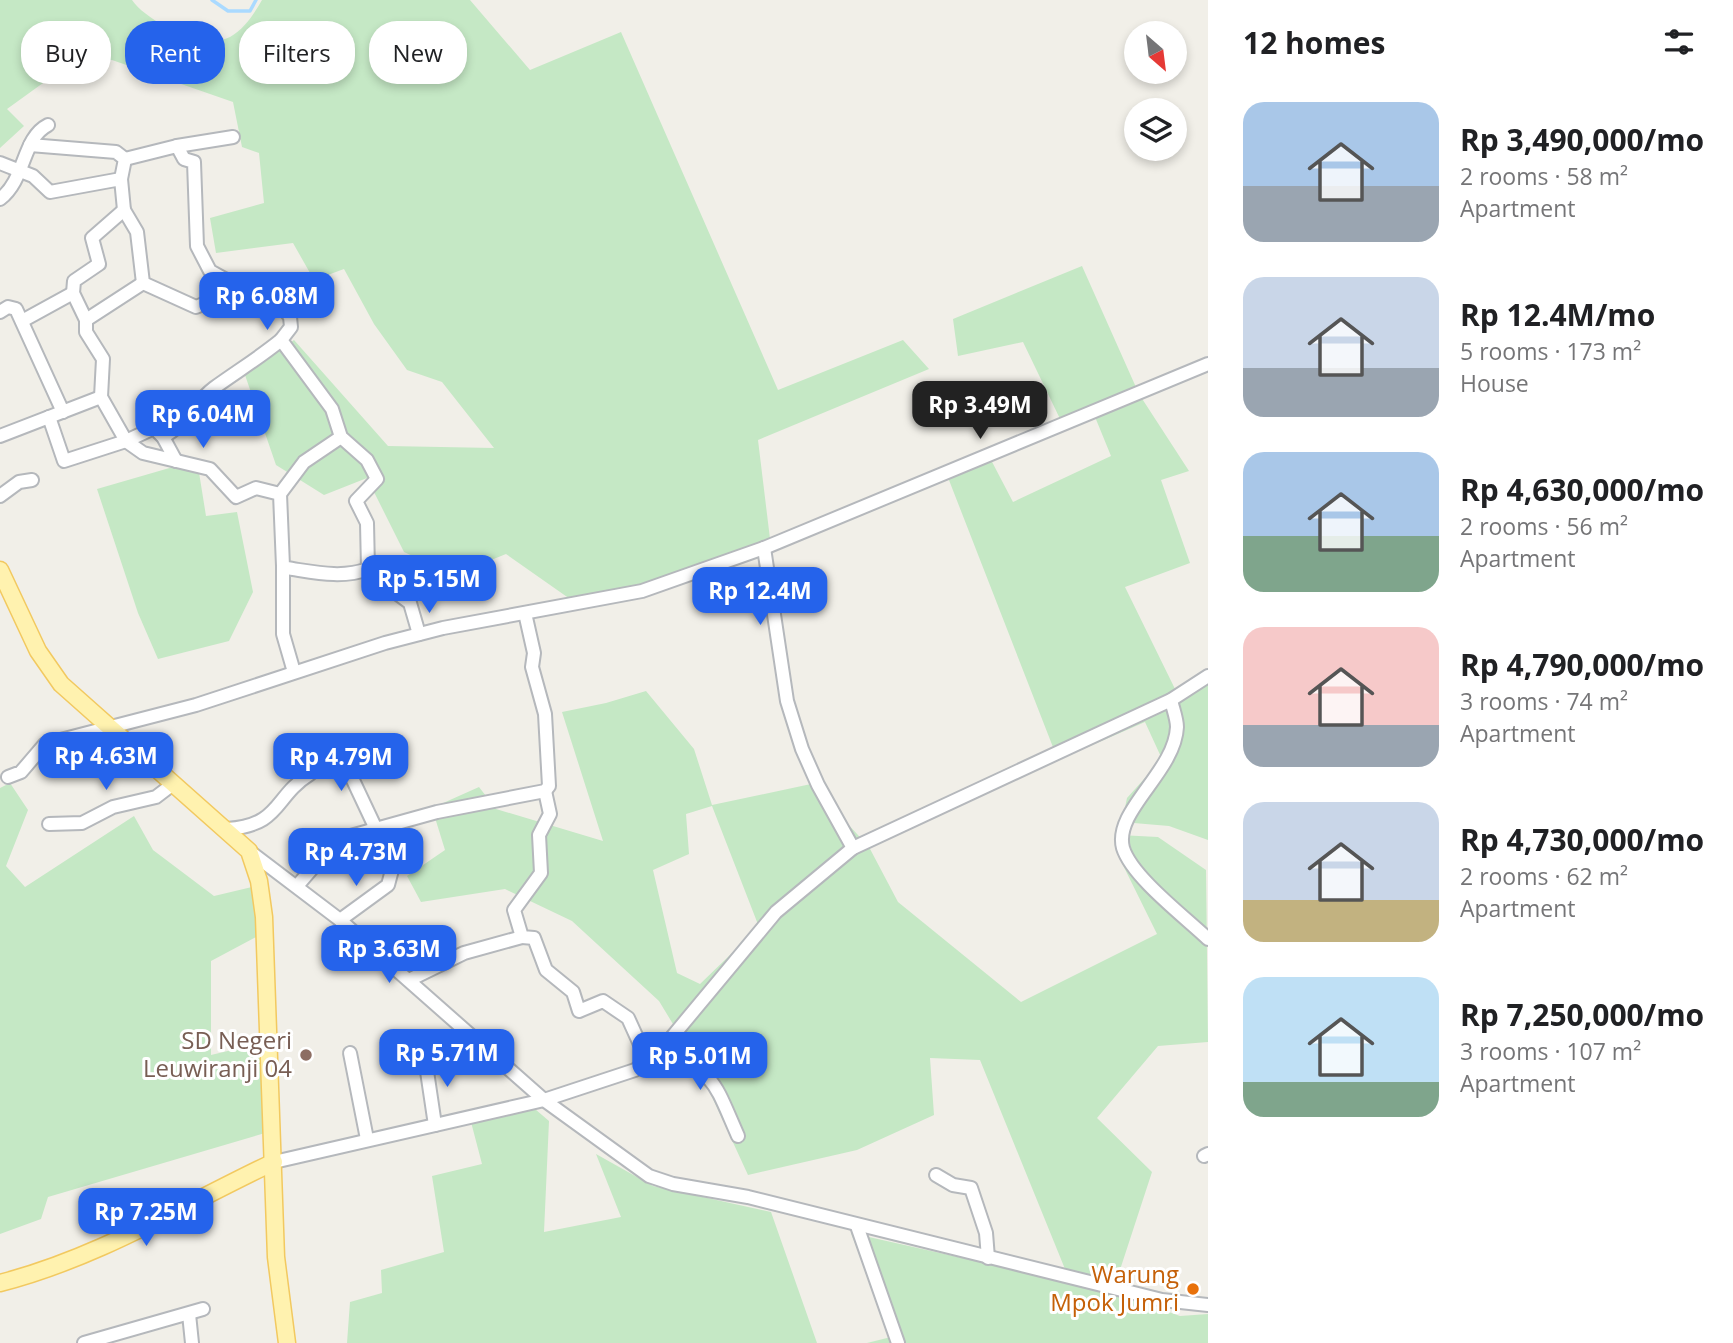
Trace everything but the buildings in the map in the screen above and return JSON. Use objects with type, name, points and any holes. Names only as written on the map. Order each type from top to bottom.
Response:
[{"type":"main road","points":[[0,570],[51,672],[72,696],[249,851],[259,881],[264,917],[276,1257],[287,1343]]},
{"type":"main road","points":[[0,1283],[46,1271],[122,1240],[207,1194],[274,1162]]},
{"type":"street","points":[[0,199],[22,171],[38,130],[48,125]]},
{"type":"street","points":[[125,159],[177,146],[233,137]]},
{"type":"street","points":[[30,145],[116,152],[125,159]]},
{"type":"street","points":[[163,437],[180,428],[212,389],[241,372],[281,340],[291,327],[290,317],[268,286],[241,288],[209,271],[197,246],[194,162],[184,159],[177,146]]},
{"type":"street","points":[[125,159],[121,179],[124,210],[137,232],[143,283]]},
{"type":"street","points":[[0,163],[33,176],[50,192],[121,179]]},
{"type":"street","points":[[124,210],[92,238],[99,264],[74,281],[74,293],[86,320],[86,332],[103,359],[101,397],[109,416],[126,441],[143,453],[210,469],[236,497],[256,488],[280,494]]},
{"type":"street","points":[[143,283],[196,307],[241,288]]},
{"type":"street","points":[[86,320],[143,283]]},
{"type":"street","points":[[22,321],[74,293]]},
{"type":"street","points":[[0,312],[13,307],[22,321],[63,412]]},
{"type":"street","points":[[281,340],[332,409],[341,437],[367,460],[377,479],[356,501],[367,523],[368,569]]},
{"type":"street","points":[[8,777],[21,772],[45,744],[196,705],[419,634],[642,592],[764,548],[1208,365]]},
{"type":"street","points":[[0,436],[101,397]]},
{"type":"street","points":[[49,416],[64,461],[126,441],[154,428],[163,437],[176,461]]},
{"type":"street","points":[[294,672],[283,634],[284,566],[280,494],[304,461],[341,437]]},
{"type":"street","points":[[0,496],[19,482],[32,480]]},
{"type":"street","points":[[764,548],[787,701],[802,750],[853,848]]},
{"type":"street","points":[[284,566],[336,575],[390,568],[391,589],[410,603],[419,634]]},
{"type":"street","points":[[297,886],[329,849],[347,837],[437,812],[545,792],[549,786],[548,734],[532,667],[534,653],[525,613]]},
{"type":"street","points":[[274,1162],[544,1100],[635,1070],[662,1049],[776,912],[853,848],[1171,700],[1208,676]]},
{"type":"street","points":[[1171,700],[1177,726],[1171,753],[1162,771],[1132,809],[1123,831],[1123,847],[1135,868],[1208,939]]},
{"type":"street","points":[[336,744],[376,829]]},
{"type":"street","points":[[227,829],[252,827],[282,805],[296,783],[310,774]]},
{"type":"street","points":[[48,824],[82,823],[113,807],[156,797],[173,784]]},
{"type":"street","points":[[522,937],[514,910],[541,873],[539,835],[550,814],[545,792]]},
{"type":"street","points":[[249,851],[340,920],[544,1100],[649,1176],[673,1184],[748,1197],[857,1226],[1175,1302],[1208,1305]]},
{"type":"street","points":[[340,920],[388,885],[392,870]]},
{"type":"street","points":[[409,980],[464,953],[522,937],[534,938],[546,970],[573,992],[579,1011],[603,1001],[628,1018],[648,1062]]},
{"type":"street","points":[[662,1049],[685,1058],[706,1073],[714,1083],[738,1136]]},
{"type":"street","points":[[350,1053],[367,1139]]},
{"type":"street","points":[[425,1058],[435,1125]]},
{"type":"street","points":[[936,1175],[953,1185],[971,1188],[986,1233],[988,1258]]},
{"type":"street","points":[[857,1226],[898,1343]]},
{"type":"street","points":[[84,1343],[203,1309]]},
{"type":"street","points":[[189,1314],[192,1343]]},
{"type":"green space","points":[[0,0],[132,0],[156,21],[125,21],[125,65],[111,60],[111,21],[21,21],[21,84],[42,84],[7,109],[24,126],[0,148]]},
{"type":"green space","points":[[262,0],[470,0],[530,70],[621,32],[778,390],[903,340],[929,369],[758,440],[771,547],[580,606],[506,554],[454,575],[404,552],[367,478],[324,495],[276,465],[245,375],[294,340],[388,446],[494,448],[442,382],[407,370],[374,324],[344,269],[314,280],[293,243],[216,253],[210,218],[264,203],[259,153],[242,147],[233,102],[181,84],[225,84],[225,38],[239,31],[239,84],[355,84],[355,21],[248,21]]},
{"type":"green space","points":[[1082,266],[1139,394],[1189,471],[1161,480],[1190,563],[1125,587],[1176,691],[1208,673],[1208,840],[1169,826],[1122,822],[1127,798],[1162,759],[1145,722],[1058,760],[947,475],[990,458],[1013,502],[1111,456],[1093,412],[1062,423],[1023,342],[958,356],[953,319]]},
{"type":"green space","points":[[197,460],[206,516],[237,512],[253,592],[229,641],[158,659],[138,613],[97,489]]},
{"type":"green space","points":[[646,691],[694,749],[712,805],[811,784],[869,847],[898,902],[1021,1002],[1157,934],[1116,851],[1119,835],[1158,837],[1206,870],[1208,1042],[1158,1046],[1097,1118],[1152,1172],[1116,1282],[1065,1269],[980,1060],[930,1058],[934,1115],[857,1150],[748,1175],[696,1062],[659,1001],[572,921],[505,889],[421,902],[407,876],[445,850],[432,808],[479,787],[496,809],[603,841],[562,712]],"holes":[[[712,806],[759,927],[700,984],[677,973],[653,870],[689,854],[686,814]]]},
{"type":"green space","points":[[10,783],[28,810],[6,866],[25,887],[134,816],[153,850],[214,896],[252,887],[258,936],[211,961],[211,1055],[261,1043],[265,1133],[48,1197],[41,1219],[0,1234],[0,788]]},
{"type":"green space","points":[[535,1109],[549,1121],[544,1232],[621,1217],[596,1154],[653,1186],[771,1212],[817,1343],[347,1343],[350,1302],[382,1293],[381,1270],[444,1252],[432,1176],[482,1164],[471,1122]]},
{"type":"green space","points":[[851,1233],[1113,1292],[1180,1316],[1208,1314],[1208,1343],[867,1343],[891,1337]]},
{"type":"waterway","points":[[212,0],[228,11],[250,11],[256,0]]},
{"type":"place","name":"SD Negeri Leuwiranji 04","points":[[306,1055]]},
{"type":"place","name":"Warung Mpok Jumri","points":[[1193,1289]]}]
